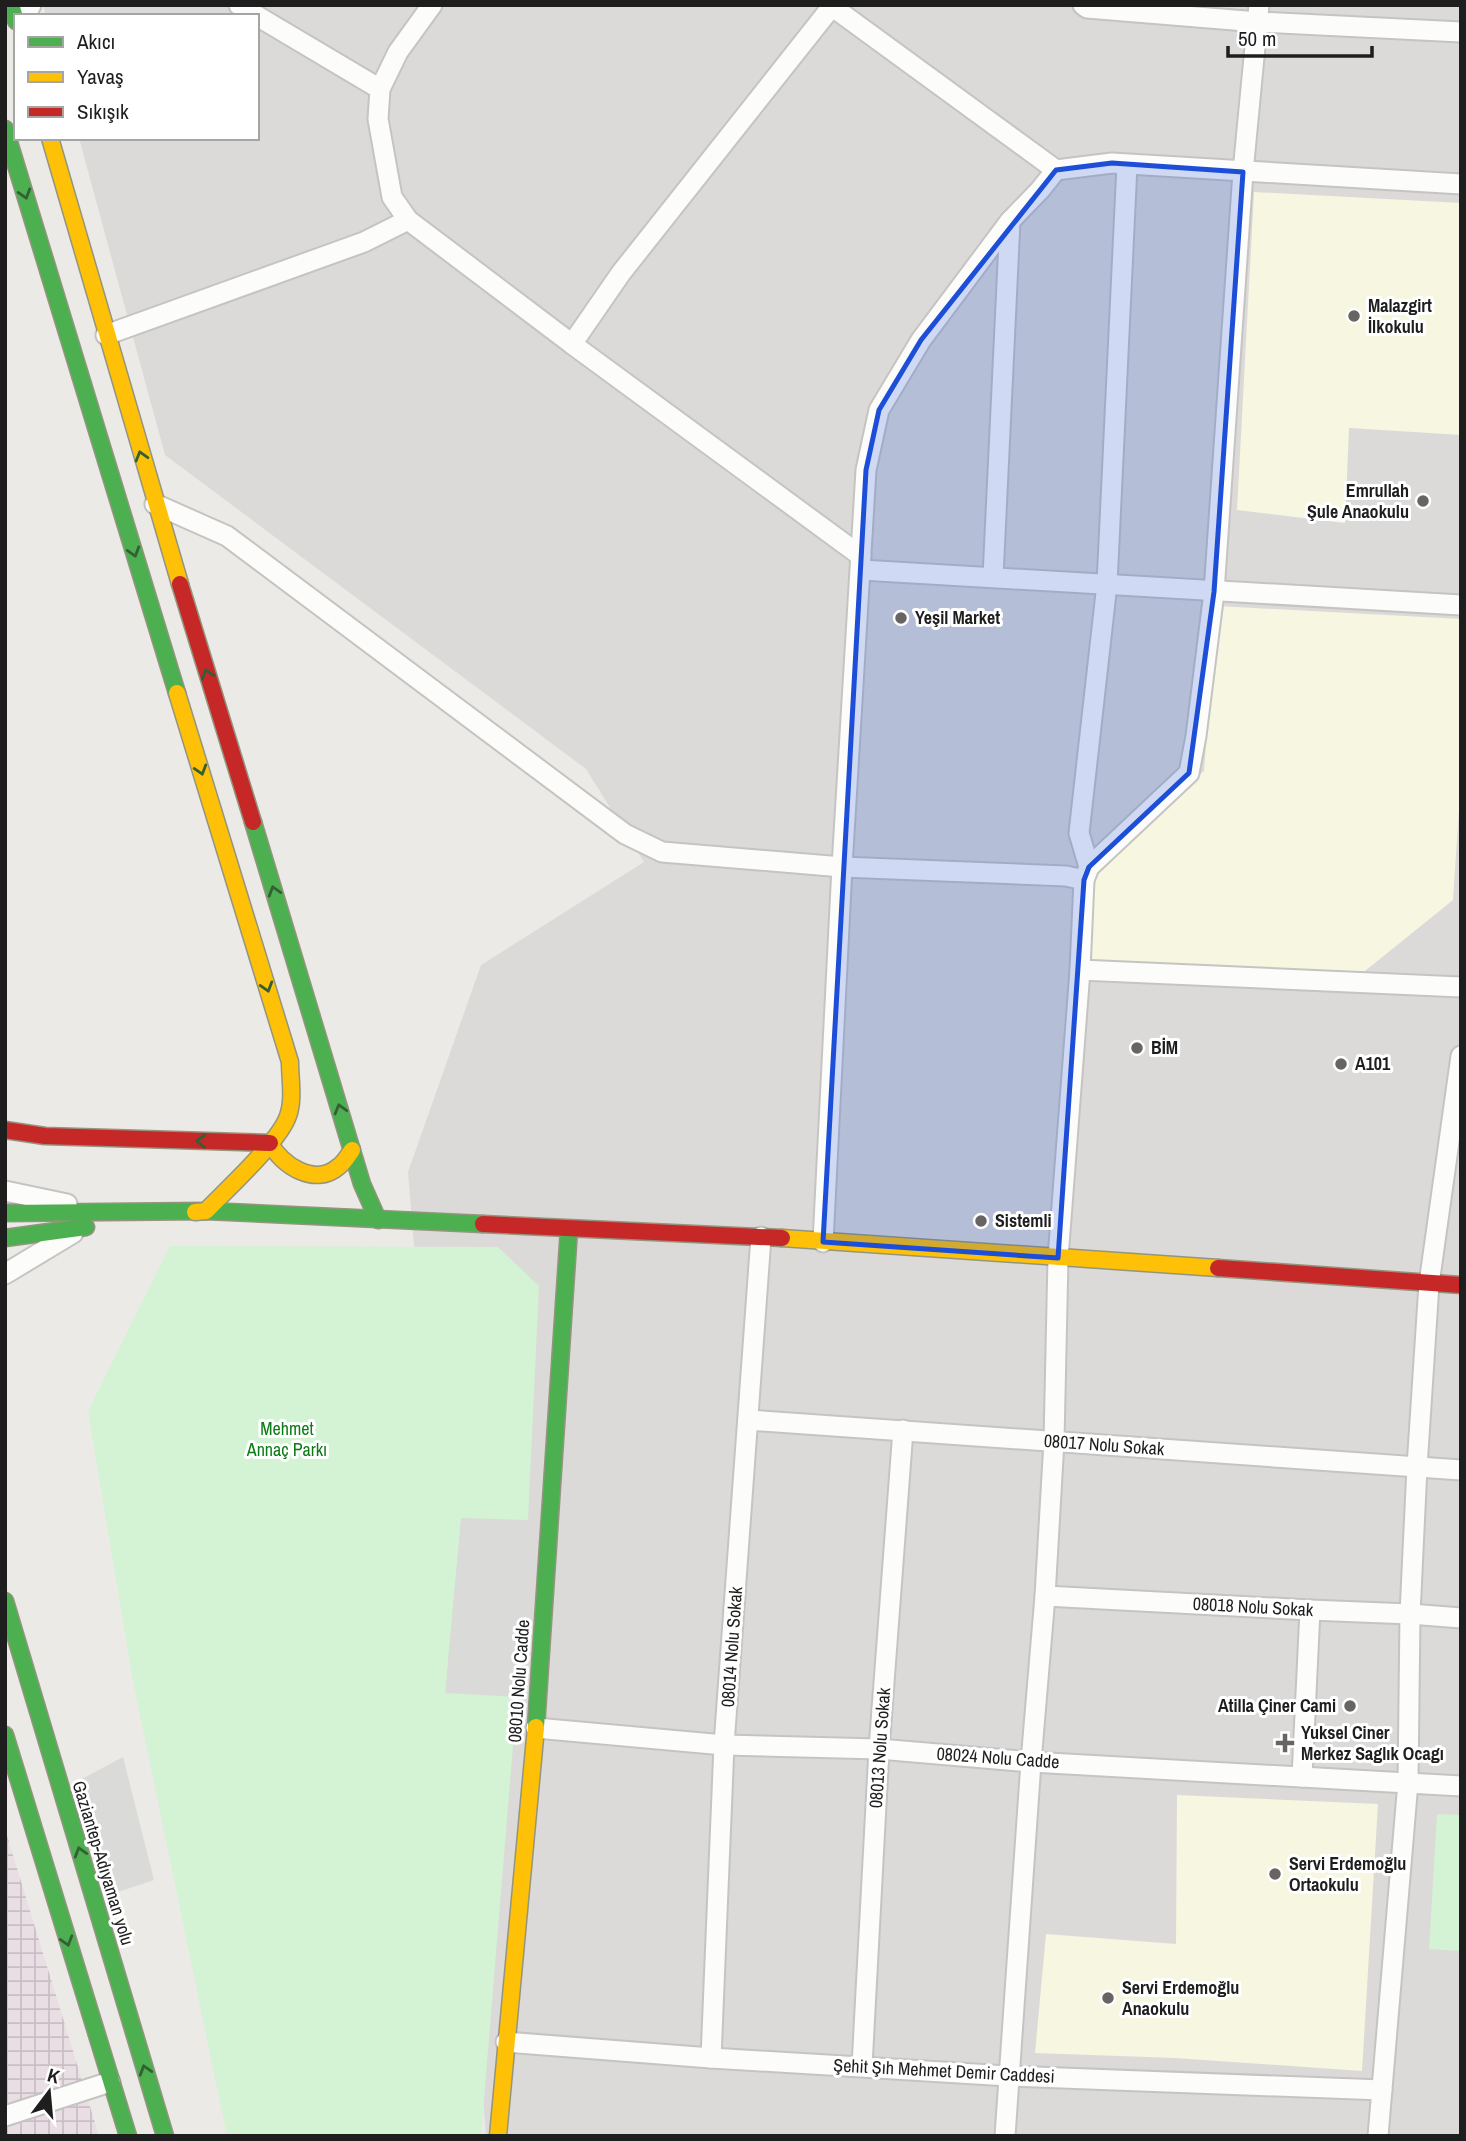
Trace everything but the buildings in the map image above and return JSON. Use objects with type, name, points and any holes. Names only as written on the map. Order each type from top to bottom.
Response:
[{"type":"main road","points":[[5,129],[290,1062],[287,1120],[270,1143],[206,1211],[5,1238]]},
{"type":"main road","points":[[51,140],[155,504],[362,1184],[378,1220]]},
{"type":"main road","points":[[5,1130],[45,1136],[270,1143]]},
{"type":"main road","points":[[270,1143],[284,1163],[304,1172],[323,1174],[337,1169],[352,1150]]},
{"type":"main road","points":[[5,1213],[206,1211],[761,1237],[1461,1285]]},
{"type":"main road","name":"08010 Nolu Cadde","points":[[498,2136],[536,1728],[569,1229]]},
{"type":"main road","name":"Gaziantep-Adıyaman yolu","points":[[5,1601],[164,2136]]},
{"type":"main road","points":[[5,1735],[128,2136]]},
{"type":"street","points":[[432,5],[398,52],[380,89],[378,119],[392,197],[408,220],[861,563],[993,577],[1461,605]]},
{"type":"street","points":[[1083,5],[1087,8],[1258,14],[1461,32]]},
{"type":"street","points":[[572,344],[621,274],[832,6],[1056,170],[1112,163],[1461,184]]},
{"type":"street","points":[[155,504],[227,536],[625,834],[662,852],[842,867],[1066,876],[1086,873],[1189,773],[1214,592],[1243,172],[1258,14]]},
{"type":"street","points":[[259,17],[380,89]]},
{"type":"street","points":[[1005,2136],[1054,1441],[1058,1258],[1086,873],[1079,833],[1107,584],[1127,165]]},
{"type":"street","points":[[823,1242],[866,470],[879,410],[921,340],[1010,221],[1056,170]]},
{"type":"street","points":[[106,335],[364,242],[408,220]]},
{"type":"street","points":[[993,577],[1010,221]]},
{"type":"street","points":[[1080,970],[1461,987]]},
{"type":"street","points":[[1378,2136],[1408,1782],[1410,1614],[1429,1284],[1461,1056]]},
{"type":"street","points":[[5,1191],[102,1212]]},
{"type":"street","points":[[5,1274],[81,1228]]},
{"type":"street","name":"08014 Nolu Sokak","points":[[711,2058],[724,1745],[761,1237]]},
{"type":"street","name":"08017 Nolu Sokak","points":[[748,1420],[1461,1470]]},
{"type":"street","name":"08013 Nolu Sokak","points":[[862,2066],[879,1749],[902,1430]]},
{"type":"street","name":"08018 Nolu Sokak","points":[[1045,1595],[1461,1618]]},
{"type":"street","points":[[1302,1777],[1310,1611]]},
{"type":"street","name":"08024 Nolu Cadde","points":[[536,1728],[724,1745],[879,1749],[1031,1762],[1461,1786]]},
{"type":"street","name":"Şehit Şıh Mehmet Demir Caddesi","points":[[506,2042],[711,2058],[1008,2076],[1382,2090]]},
{"type":"street","points":[[5,2116],[110,2082]]},
{"type":"highlighted area","points":[[1112,163],[1243,172],[1214,592],[1189,773],[1089,867],[1084,880],[1058,1258],[823,1242],[866,470],[879,410],[921,340],[1056,170]]},
{"type":"shaded area","points":[[43,5],[1461,5],[1461,2136],[486,2136],[408,1172],[481,965],[644,862],[586,769],[165,455],[80,140],[259,140],[259,14],[45,14]]},
{"type":"shaded area","name":"Malazgirt İlkokulu","points":[[1254,192],[1461,203],[1461,435],[1349,428],[1345,523],[1237,510]]},
{"type":"shaded area","points":[[1217,606],[1461,619],[1461,780],[1453,900],[1360,975],[1084,961],[1095,865],[1204,771]]},
{"type":"shaded area","points":[[461,1517],[528,1520],[517,1697],[445,1694]]},
{"type":"shaded area","points":[[123,1757],[154,1880],[115,1893],[78,1781]]},
{"type":"shaded area","name":"Servi Erdemoğlu Ortaokulu","points":[[1177,1795],[1378,1804],[1362,2071],[1175,2058],[1035,2053],[1046,1934],[1176,1944]]},
{"type":"shaded area","points":[[5,1829],[99,2136],[5,2136]]},
{"type":"green space","name":"Mehmet Annaç Parkı","points":[[170,1246],[498,1247],[539,1286],[528,1520],[461,1518],[445,1693],[517,1697],[481,2136],[227,2136],[133,1681],[88,1411]]},
{"type":"green space","points":[[1437,1814],[1461,1815],[1461,1951],[1429,1949]]},
{"type":"traffic: fast","points":[[11,5],[14,15]]},
{"type":"traffic: fast","points":[[5,129],[177,693]]},
{"type":"traffic: fast","points":[[253,822],[362,1184],[378,1220]]},
{"type":"traffic: fast","points":[[5,1213],[206,1211],[483,1224]]},
{"type":"traffic: fast","points":[[5,1238],[86,1227]]},
{"type":"traffic: fast","points":[[536,1727],[569,1229]]},
{"type":"traffic: fast","points":[[5,1601],[165,2136]]},
{"type":"traffic: fast","points":[[5,1735],[128,2136]]},
{"type":"traffic: slow","points":[[51,140],[180,584]]},
{"type":"traffic: slow","points":[[177,693],[290,1062],[291,1089],[288,1116],[274,1139],[206,1211],[195,1212]]},
{"type":"traffic: slow","points":[[270,1143],[290,1166],[319,1175],[329,1173],[342,1164],[352,1150]]},
{"type":"traffic: slow","points":[[782,1238],[1218,1268]]},
{"type":"traffic: slow","points":[[498,2136],[536,1727]]},
{"type":"traffic: jam","points":[[180,584],[253,822]]},
{"type":"traffic: jam","points":[[5,1130],[45,1136],[270,1143]]},
{"type":"traffic: jam","points":[[483,1224],[782,1238]]},
{"type":"traffic: jam","points":[[1218,1268],[1461,1285]]},
{"type":"place","name":"Malazgirt İlkokulu","points":[[1354,316]]},
{"type":"place","name":"Emrullah Şule Anaokulu","points":[[1423,501]]},
{"type":"place","name":"Yeşil Market","points":[[901,618]]},
{"type":"place","name":"BİM","points":[[1137,1048]]},
{"type":"place","name":"A101","points":[[1341,1064]]},
{"type":"place","name":"Sistemli","points":[[981,1221]]},
{"type":"place","name":"Atilla Çiner Cami","points":[[1350,1706]]},
{"type":"place","name":"Yuksel Ciner Merkez Saglık Ocagı","points":[[1285,1743]]},
{"type":"place","name":"Servi Erdemoğlu Ortaokulu","points":[[1275,1874]]},
{"type":"place","name":"Servi Erdemoğlu Anaokulu","points":[[1108,1998]]}]
